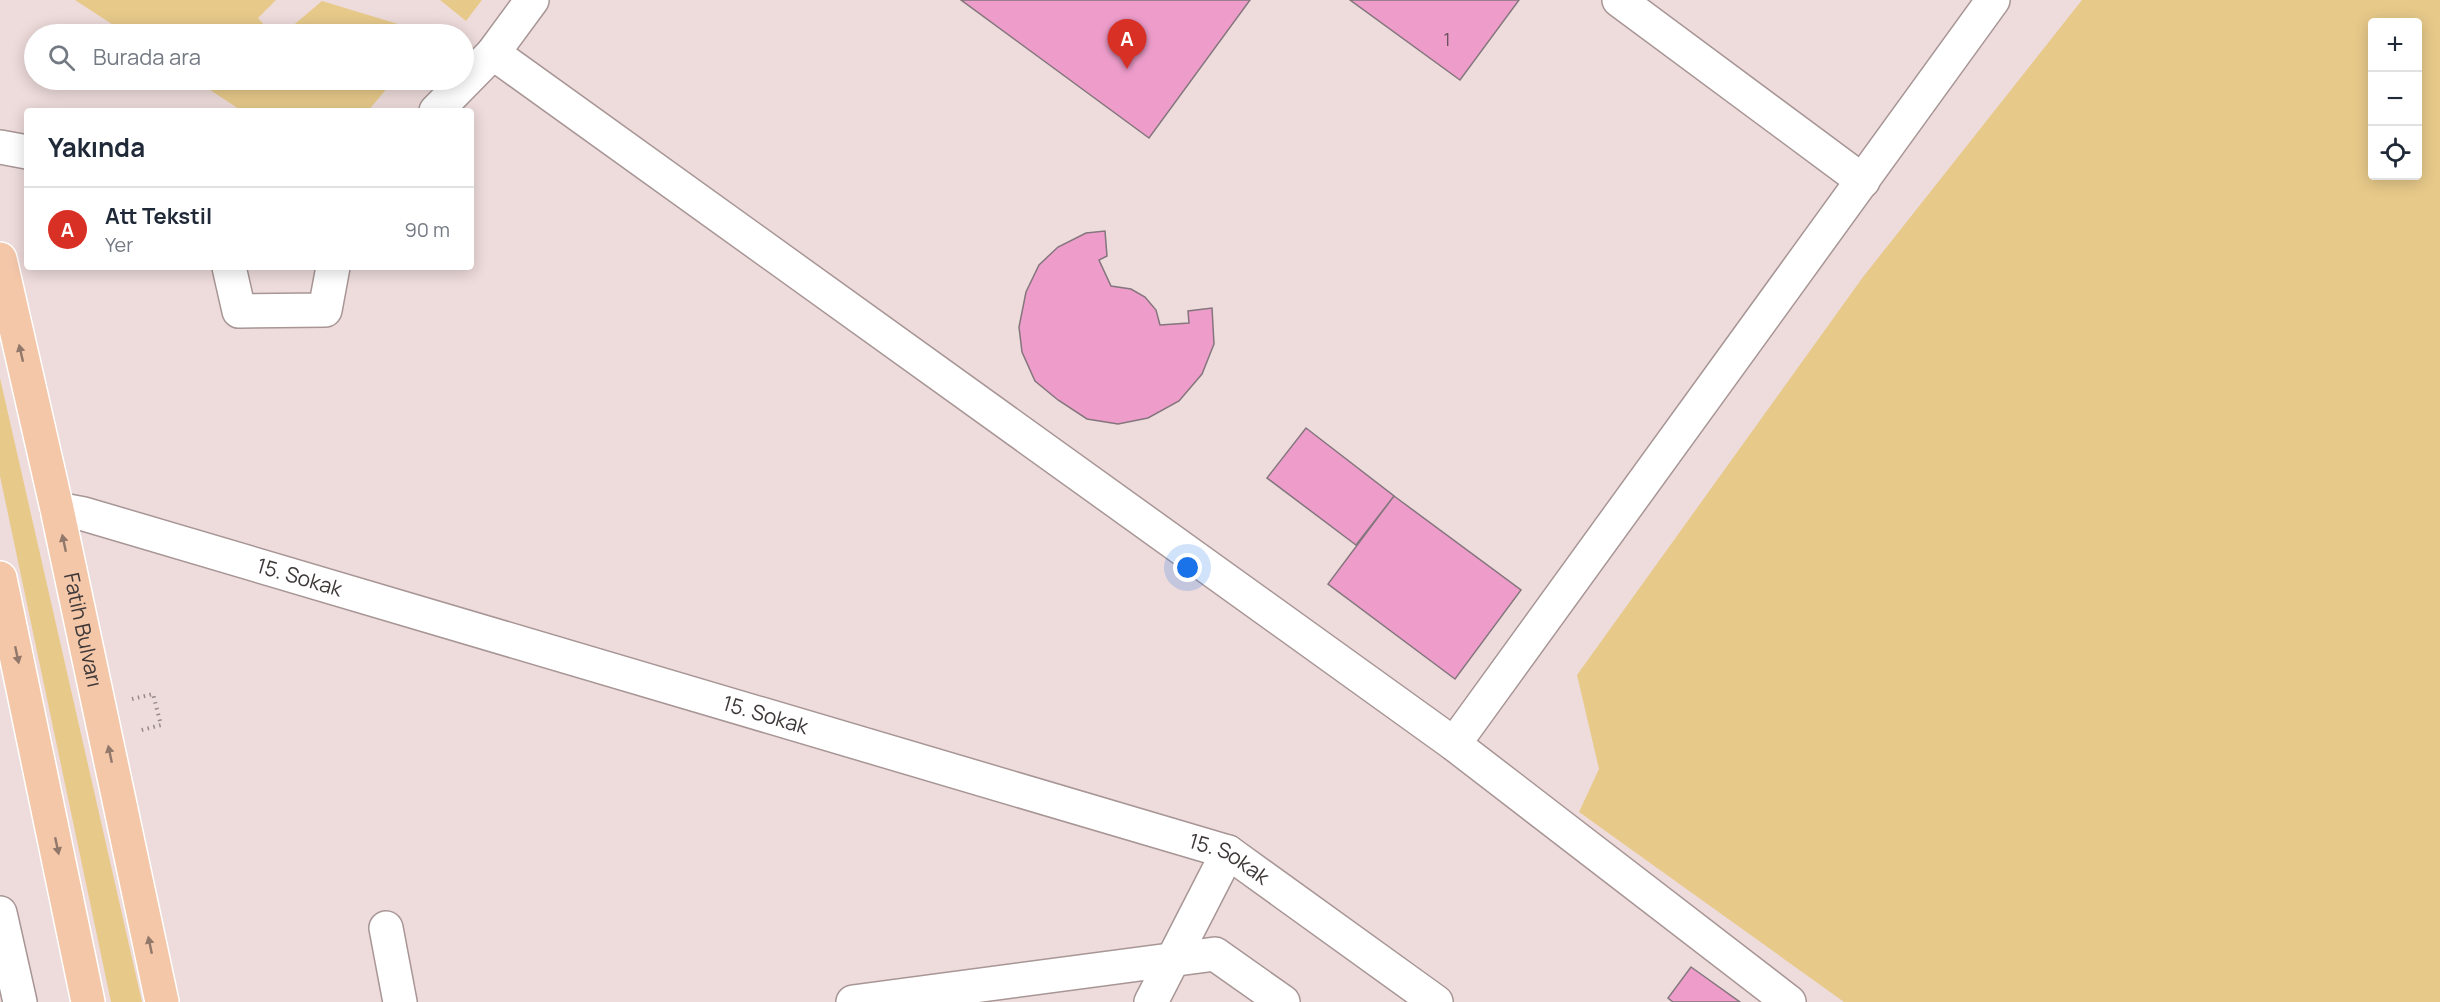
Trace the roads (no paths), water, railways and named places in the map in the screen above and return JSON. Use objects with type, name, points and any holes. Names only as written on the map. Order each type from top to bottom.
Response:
[{"type":"main road","name":"Fatih Bulvarı","points":[[0,259],[57,509],[162,1002]]},
{"type":"main road","points":[[0,578],[88,1002]]},
{"type":"street","points":[[474,72],[493,52],[532,0]]},
{"type":"street","points":[[1619,0],[1863,181]]},
{"type":"street","points":[[1454,744],[1993,0]]},
{"type":"street","points":[[493,52],[1454,744],[1790,1002]]},
{"type":"street","points":[[439,108],[456,90]]},
{"type":"street","points":[[0,147],[24,151]]},
{"type":"street","points":[[230,270],[239,310],[325,310],[332,270]]},
{"type":"street","name":"15. Sokak","points":[[57,509],[95,517],[1228,852],[1436,1002]]},
{"type":"street","points":[[1151,1002],[1228,852]]},
{"type":"street","points":[[0,913],[20,1002]]},
{"type":"street","points":[[386,928],[400,1002]]},
{"type":"street","points":[[853,1002],[1215,954],[1283,1002]]},
{"type":"place","name":"Att Tekstil","points":[[1127,69]]}]
